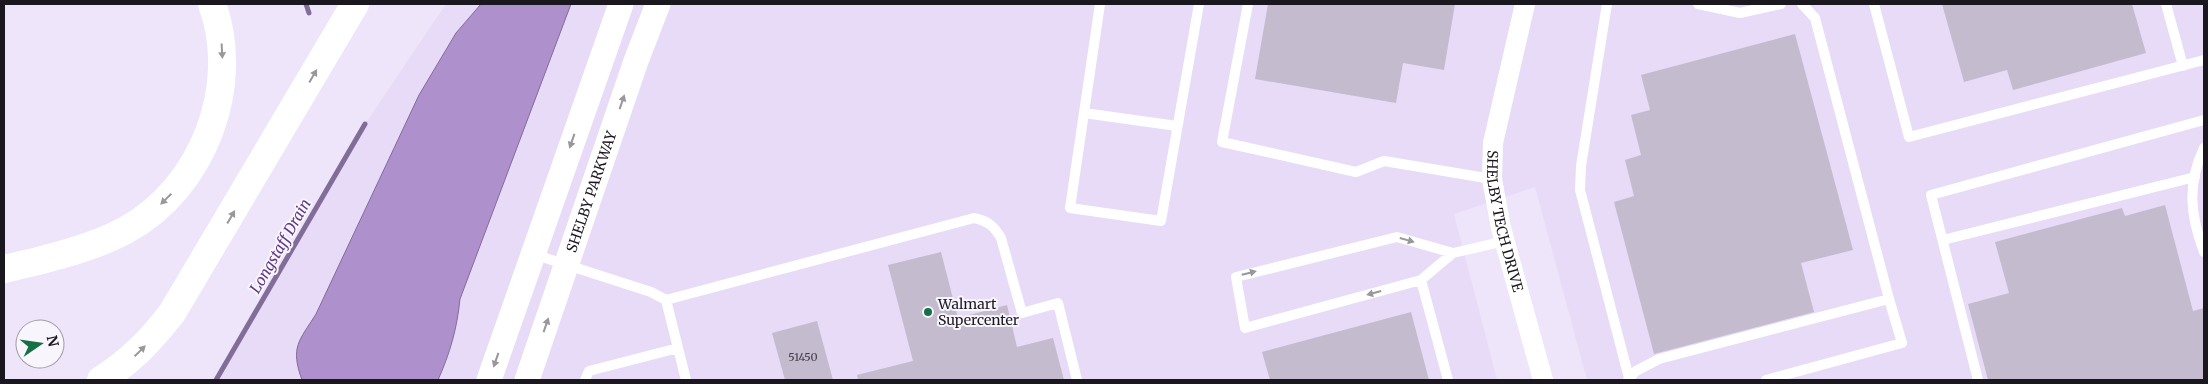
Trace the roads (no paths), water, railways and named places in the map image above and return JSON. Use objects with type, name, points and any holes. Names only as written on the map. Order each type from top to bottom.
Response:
[{"type":"highway","points":[[4,269],[103,241],[128,229],[151,214],[176,190],[191,170],[206,141],[215,115],[220,90],[222,48],[212,4]]},
{"type":"highway","points":[[101,380],[135,355],[154,337],[172,313],[355,4]]},
{"type":"street","points":[[489,380],[621,4]]},
{"type":"street","name":"SHELBY PARKWAY","points":[[528,376],[636,60],[658,4]]},
{"type":"street","name":"SHELBY TECH DRIVE","points":[[1525,4],[1493,143],[1492,179],[1505,241],[1542,380]]},
{"type":"street","points":[[504,336],[522,346],[527,356],[528,376]]},
{"type":"lane","points":[[1100,4],[1070,208],[1161,221],[1199,4]]},
{"type":"lane","points":[[1248,4],[1222,142],[1356,172],[1384,161],[1492,179]]},
{"type":"lane","points":[[1607,4],[1580,166],[1580,190],[1629,379]]},
{"type":"lane","points":[[1698,4],[1740,13],[1781,4]]},
{"type":"lane","points":[[1766,380],[1902,344],[1888,300],[1815,18],[1804,4]]},
{"type":"lane","points":[[1874,4],[1909,137],[2204,60]]},
{"type":"lane","points":[[2166,4],[2183,66]]},
{"type":"lane","points":[[1084,113],[1177,126]]},
{"type":"lane","points":[[1978,380],[1931,196],[2204,120]]},
{"type":"lane","points":[[2204,148],[2191,198],[2198,236],[2204,252]]},
{"type":"lane","points":[[1942,240],[2195,177]]},
{"type":"lane","points":[[533,254],[651,292],[666,300],[974,218],[985,221],[995,227],[1001,238],[1022,313],[1058,303],[1077,380]]},
{"type":"lane","points":[[1453,252],[1421,280],[1245,328],[1236,276],[1397,237],[1453,252],[1505,241]]},
{"type":"lane","points":[[1421,280],[1448,380]]},
{"type":"lane","points":[[666,300],[686,380]]},
{"type":"lane","points":[[1629,379],[1636,371],[1659,359],[1888,300]]},
{"type":"lane","points":[[586,380],[589,371],[678,348]]},
{"type":"waterway","name":"Longstaff Drain","points":[[306,4],[309,13]]},
{"type":"waterway","name":"Longstaff Drain","points":[[216,380],[365,124]]},
{"type":"place","name":"Walmart Supercenter","points":[[928,312]]}]
